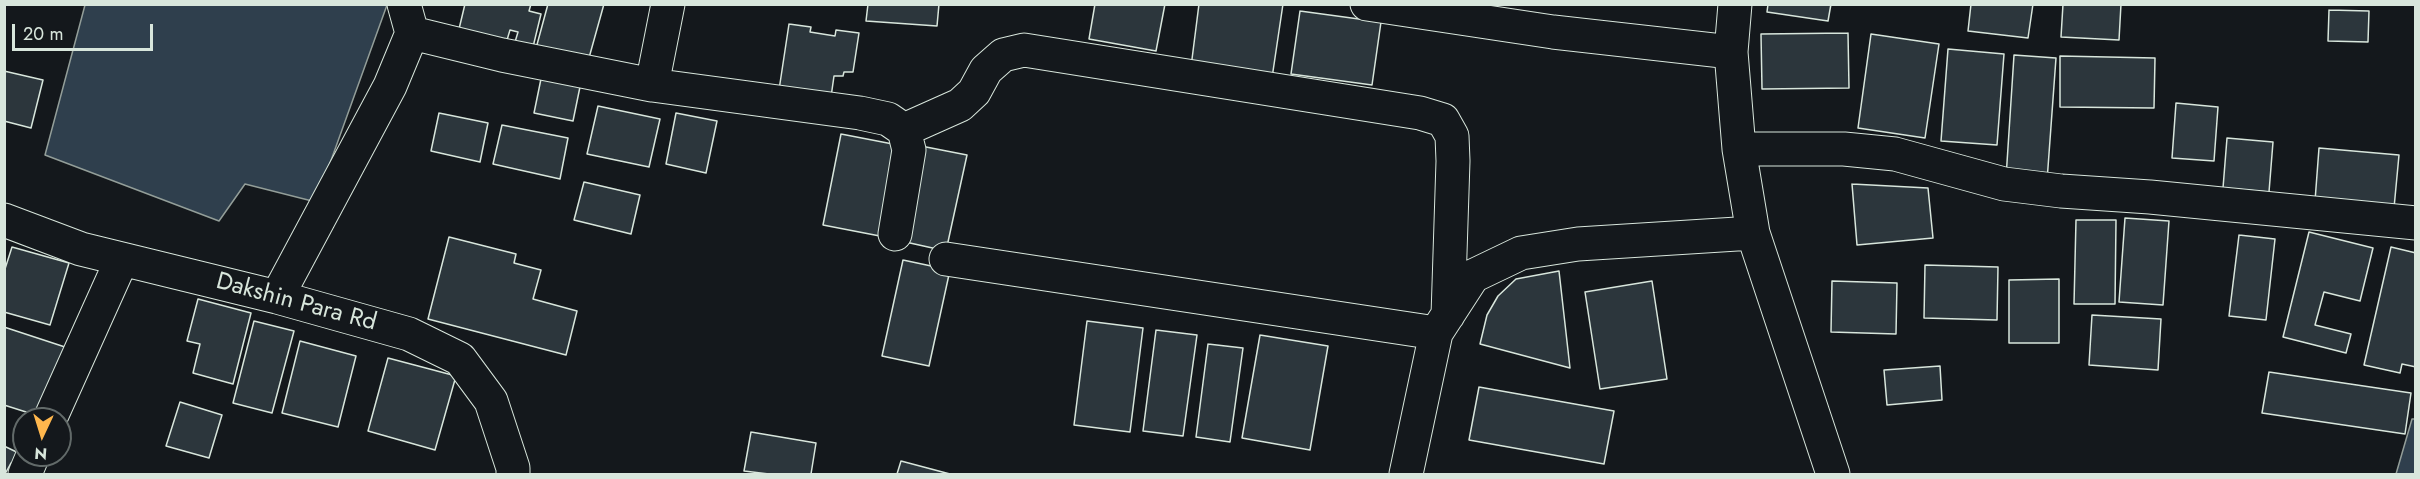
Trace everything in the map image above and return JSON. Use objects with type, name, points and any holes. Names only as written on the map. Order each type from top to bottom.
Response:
[{"type":"street","points":[[652,85],[669,4]]},
{"type":"street","points":[[1367,4],[1400,7],[1553,32],[1731,52]]},
{"type":"street","points":[[1735,4],[1731,52],[1739,149],[1753,233],[1833,474]]},
{"type":"street","points":[[277,297],[380,105],[408,19],[502,55],[652,85],[860,113],[888,119],[904,130],[909,150],[895,234]]},
{"type":"street","points":[[904,130],[960,105],[974,92],[986,70],[1003,55],[1024,51],[1408,111],[1443,120],[1452,136],[1453,161],[1442,324],[1406,474]]},
{"type":"street","points":[[1739,149],[1844,149],[1895,154],[2004,184],[2415,223]]},
{"type":"street","name":"Dakshin Para Rd","points":[[4,220],[81,249],[277,297],[409,334],[460,359],[491,401],[513,474]]},
{"type":"street","points":[[1442,324],[1473,276],[1521,254],[1578,244],[1753,233]]},
{"type":"street","points":[[55,407],[122,259]]},
{"type":"street","points":[[945,259],[1442,324]]},
{"type":"water","points":[[85,5],[387,5],[316,202],[245,184],[219,221],[45,155]]},
{"type":"water","points":[[2412,419],[2415,419],[2415,474],[2396,474]]},
{"type":"building","points":[[465,4],[531,4],[529,11],[541,14],[533,47],[515,42],[518,32],[510,30],[507,40],[459,29]]},
{"type":"building","points":[[548,4],[604,4],[587,65],[535,52]]},
{"type":"building","points":[[868,4],[939,4],[937,26],[866,21]]},
{"type":"building","points":[[1095,4],[1165,4],[1156,51],[1089,39]]},
{"type":"building","points":[[1199,4],[1283,4],[1272,78],[1191,67]]},
{"type":"building","points":[[1768,4],[1831,4],[1828,21],[1767,12]]},
{"type":"building","points":[[1971,4],[2033,4],[2028,38],[1968,31]]},
{"type":"building","points":[[2063,4],[2121,4],[2119,40],[2061,37]]},
{"type":"building","points":[[2329,10],[2369,11],[2368,42],[2328,41]]},
{"type":"building","points":[[1300,11],[1381,22],[1372,85],[1291,74]]},
{"type":"building","points":[[789,24],[811,27],[810,32],[835,36],[836,30],[859,33],[853,72],[844,72],[843,76],[834,76],[831,97],[779,90]]},
{"type":"building","points":[[1848,33],[1849,88],[1762,89],[1761,34]]},
{"type":"building","points":[[1871,34],[1939,44],[1925,138],[1858,128]]},
{"type":"building","points":[[1948,49],[2004,54],[1997,145],[1941,141]]},
{"type":"building","points":[[2014,55],[2056,58],[2047,181],[2006,178]]},
{"type":"building","points":[[2060,56],[2155,58],[2154,108],[2060,107]]},
{"type":"building","points":[[4,71],[43,80],[31,128],[4,121]]},
{"type":"building","points":[[542,74],[581,82],[573,121],[534,113]]},
{"type":"building","points":[[2176,103],[2218,107],[2214,161],[2172,158]]},
{"type":"building","points":[[598,106],[660,119],[649,167],[587,154]]},
{"type":"building","points":[[439,113],[488,123],[480,162],[431,151]]},
{"type":"building","points":[[676,113],[717,121],[706,173],[666,164]]},
{"type":"building","points":[[502,125],[568,138],[560,179],[493,164]]},
{"type":"building","points":[[841,134],[903,146],[885,237],[823,225]]},
{"type":"building","points":[[2227,138],[2273,142],[2269,192],[2223,188]]},
{"type":"building","points":[[921,146],[967,155],[946,251],[901,241]]},
{"type":"building","points":[[2319,148],[2399,155],[2394,208],[2315,201]]},
{"type":"building","points":[[584,182],[640,195],[631,234],[574,220]]},
{"type":"building","points":[[1852,184],[1928,188],[1933,238],[1857,245]]},
{"type":"building","points":[[2125,218],[2169,221],[2163,305],[2119,302]]},
{"type":"building","points":[[2076,220],[2116,220],[2115,304],[2074,304]]},
{"type":"building","points":[[2309,232],[2373,248],[2360,301],[2324,292],[2315,325],[2351,334],[2346,353],[2283,337]]},
{"type":"building","points":[[2239,235],[2275,239],[2266,320],[2229,316]]},
{"type":"building","points":[[449,237],[516,254],[514,263],[541,270],[533,299],[577,311],[566,355],[428,319]]},
{"type":"building","points":[[12,247],[69,263],[50,325],[4,312],[4,272]]},
{"type":"building","points":[[2391,247],[2416,253],[2416,367],[2402,364],[2400,373],[2364,365]]},
{"type":"building","points":[[903,260],[950,270],[929,366],[882,356]]},
{"type":"building","points":[[1925,265],[1998,267],[1997,320],[1924,318]]},
{"type":"building","points":[[1559,271],[1570,368],[1480,344],[1487,315],[1498,296],[1516,279]]},
{"type":"building","points":[[2059,279],[2059,343],[2009,343],[2009,280]]},
{"type":"building","points":[[1652,281],[1667,379],[1600,389],[1585,292]]},
{"type":"building","points":[[1832,281],[1897,283],[1896,334],[1831,332]]},
{"type":"building","points":[[198,299],[251,313],[233,384],[193,373],[200,344],[187,341]]},
{"type":"building","points":[[2092,315],[2161,319],[2158,370],[2089,365]]},
{"type":"building","points":[[254,321],[294,331],[272,413],[233,403]]},
{"type":"building","points":[[1087,321],[1143,328],[1130,432],[1074,425]]},
{"type":"building","points":[[4,327],[68,348],[49,407],[12,408],[4,405]]},
{"type":"building","points":[[1156,330],[1197,335],[1183,436],[1143,431]]},
{"type":"building","points":[[1260,335],[1328,346],[1310,450],[1242,438]]},
{"type":"building","points":[[300,341],[356,356],[338,427],[282,413]]},
{"type":"building","points":[[1208,344],[1243,348],[1230,442],[1196,437]]},
{"type":"building","points":[[388,358],[456,376],[435,450],[368,431]]},
{"type":"building","points":[[1940,366],[1942,400],[1887,405],[1884,370]]},
{"type":"building","points":[[2269,372],[2411,393],[2405,434],[2262,413]]},
{"type":"building","points":[[1479,387],[1614,411],[1604,464],[1469,440]]},
{"type":"building","points":[[180,402],[222,415],[209,458],[166,446]]},
{"type":"building","points":[[751,432],[816,443],[811,474],[769,474],[744,471]]},
{"type":"building","points":[[4,446],[12,450],[12,463],[5,474]]},
{"type":"building","points":[[901,461],[950,474],[897,474]]}]
